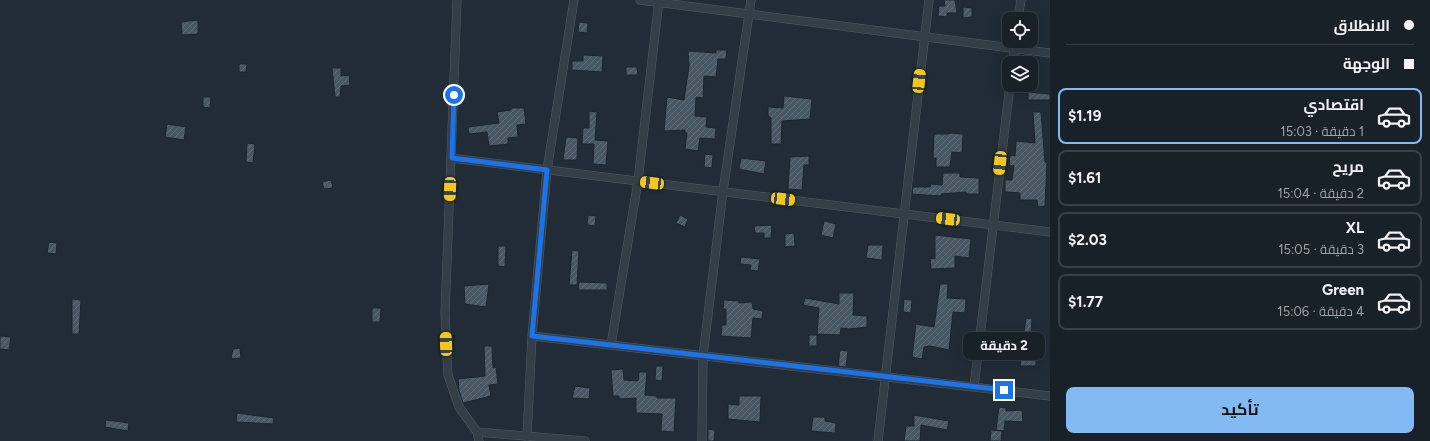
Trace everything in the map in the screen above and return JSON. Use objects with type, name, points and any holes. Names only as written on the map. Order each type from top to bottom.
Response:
[{"type":"street","points":[[457,0],[445,314],[448,375],[459,407],[476,432],[479,441]]},
{"type":"street","points":[[526,437],[532,336],[547,170],[574,0]]},
{"type":"street","points":[[640,0],[659,1],[749,15],[924,37],[1002,44]]},
{"type":"street","points":[[702,441],[703,356],[723,191],[751,0]]},
{"type":"street","points":[[878,441],[929,0]]},
{"type":"street","points":[[1019,12],[1021,0]]},
{"type":"street","points":[[611,345],[638,181],[659,1]]},
{"type":"street","points":[[1028,48],[1050,53]]},
{"type":"street","points":[[974,387],[992,225],[1009,92]]},
{"type":"street","points":[[452,158],[1050,232]]},
{"type":"street","points":[[532,336],[1050,396]]},
{"type":"street","points":[[476,432],[585,441]]},
{"type":"building","points":[[944,0],[955,0],[957,13],[947,13],[947,17],[938,16],[939,6],[945,6]]},
{"type":"building","points":[[963,7],[972,8],[972,17],[963,18]]},
{"type":"building","points":[[198,20],[198,34],[182,35],[181,22]]},
{"type":"building","points":[[579,22],[588,23],[587,33],[578,32]]},
{"type":"building","points":[[716,50],[727,50],[726,59],[718,59],[716,77],[704,76],[703,98],[696,97],[695,116],[707,117],[706,127],[716,128],[715,139],[700,138],[698,151],[685,149],[687,133],[685,133],[685,130],[664,131],[667,97],[684,100],[689,66],[688,51],[716,53]]},
{"type":"building","points":[[583,55],[603,56],[602,72],[572,70],[572,61],[583,61]]},
{"type":"building","points":[[239,64],[247,64],[246,72],[239,72]]},
{"type":"building","points":[[626,67],[637,67],[638,75],[626,75]]},
{"type":"building","points":[[332,68],[341,68],[341,76],[349,75],[350,85],[341,86],[340,97],[335,97]]},
{"type":"building","points":[[1028,92],[1050,94],[1050,100],[1028,100]]},
{"type":"building","points":[[784,96],[812,99],[810,119],[782,121],[781,144],[771,144],[771,118],[768,116],[768,107],[783,108]]},
{"type":"building","points":[[203,97],[211,97],[210,108],[203,107]]},
{"type":"building","points":[[511,108],[524,108],[526,124],[517,125],[518,137],[508,138],[508,144],[489,146],[487,132],[469,134],[468,127],[499,123],[497,112],[511,110]]},
{"type":"building","points":[[589,111],[597,112],[595,140],[608,141],[606,165],[593,164],[594,144],[582,144],[583,128],[589,128]]},
{"type":"building","points":[[1033,112],[1041,112],[1045,162],[1047,162],[1045,206],[1038,207],[1037,200],[1020,200],[1020,193],[1005,192],[1005,180],[1012,180],[1014,166],[1009,165],[1010,155],[1015,156],[1016,141],[1035,143]]},
{"type":"building","points":[[167,124],[186,127],[184,140],[165,137]]},
{"type":"building","points":[[934,134],[963,134],[962,153],[952,152],[950,167],[936,167],[936,158],[933,158]]},
{"type":"building","points":[[566,137],[578,138],[577,160],[563,160]]},
{"type":"building","points":[[247,143],[255,144],[253,163],[246,162]]},
{"type":"building","points":[[705,154],[713,155],[712,168],[704,167]]},
{"type":"building","points":[[809,156],[809,165],[804,165],[802,190],[788,189],[790,157]]},
{"type":"building","points":[[741,158],[766,161],[764,174],[739,169]]},
{"type":"building","points":[[943,173],[960,173],[960,177],[979,178],[979,194],[966,194],[966,192],[941,194],[941,196],[912,194],[913,187],[930,187],[931,184],[942,185]]},
{"type":"building","points":[[331,180],[333,188],[324,189],[322,182]]},
{"type":"building","points":[[588,215],[596,216],[595,226],[587,225]]},
{"type":"building","points":[[680,215],[688,219],[685,227],[676,223]]},
{"type":"building","points":[[824,221],[836,224],[833,238],[821,235]]},
{"type":"building","points":[[772,225],[771,238],[764,238],[764,233],[755,233],[754,226]]},
{"type":"building","points":[[794,233],[795,246],[785,247],[785,234]]},
{"type":"building","points":[[935,235],[971,239],[969,258],[955,256],[955,268],[931,269],[930,258],[935,259]]},
{"type":"building","points":[[49,242],[57,243],[56,254],[47,253]]},
{"type":"building","points":[[868,245],[883,245],[882,260],[866,258]]},
{"type":"building","points":[[498,246],[506,246],[505,267],[498,266]]},
{"type":"building","points":[[572,250],[579,251],[577,285],[569,285]]},
{"type":"building","points":[[741,257],[760,259],[758,271],[750,270],[751,265],[740,264]]},
{"type":"building","points":[[579,282],[607,283],[607,290],[578,290]]},
{"type":"building","points":[[489,284],[486,307],[465,304],[464,286]]},
{"type":"building","points":[[940,284],[948,284],[947,298],[966,299],[965,313],[953,312],[949,350],[930,346],[924,347],[922,359],[912,357],[916,324],[934,327]]},
{"type":"building","points":[[839,293],[854,293],[853,315],[867,316],[867,327],[849,329],[841,328],[840,335],[817,334],[819,308],[803,305],[805,298],[839,304]]},
{"type":"building","points":[[72,299],[81,300],[79,334],[72,334]]},
{"type":"building","points":[[904,299],[912,300],[911,313],[903,312]]},
{"type":"building","points":[[724,300],[739,301],[739,303],[752,302],[753,309],[763,311],[762,319],[753,318],[751,338],[721,336],[722,325],[726,325],[726,309],[723,309]]},
{"type":"building","points":[[372,308],[381,308],[380,322],[372,322]]},
{"type":"building","points":[[1026,318],[1032,319],[1030,352],[1036,354],[1036,366],[1020,366]]},
{"type":"building","points":[[809,335],[817,335],[817,346],[809,346]]},
{"type":"building","points":[[0,336],[11,337],[9,350],[0,349]]},
{"type":"building","points":[[484,346],[492,346],[493,368],[496,367],[498,384],[489,385],[491,396],[463,403],[459,391],[458,379],[485,376]]},
{"type":"building","points":[[240,348],[241,358],[231,359],[233,349]]},
{"type":"building","points":[[997,348],[998,358],[989,359],[988,349]]},
{"type":"building","points":[[840,350],[848,351],[846,367],[838,366]]},
{"type":"building","points":[[656,366],[663,366],[662,381],[655,380]]},
{"type":"building","points":[[623,369],[624,380],[638,381],[639,372],[647,372],[645,395],[657,396],[657,398],[676,398],[674,432],[661,431],[662,414],[636,413],[636,398],[619,399],[619,396],[613,396],[611,370]]},
{"type":"building","points":[[575,386],[590,388],[589,399],[572,398]]},
{"type":"building","points":[[739,396],[761,396],[760,422],[728,419],[728,404],[739,405]]},
{"type":"building","points":[[999,407],[1006,408],[1006,411],[1022,410],[1023,422],[1005,421],[1004,431],[996,430]]},
{"type":"building","points":[[237,413],[274,418],[273,424],[236,422]]},
{"type":"building","points":[[914,415],[949,421],[947,430],[921,425],[920,441],[904,441],[906,426],[914,426]]},
{"type":"building","points":[[813,417],[825,417],[825,421],[836,423],[835,433],[811,431]]},
{"type":"building","points":[[106,420],[129,423],[128,431],[105,427]]},
{"type":"building","points":[[708,429],[715,430],[714,441],[708,441]]},
{"type":"building","points":[[991,430],[1002,431],[1001,441],[990,441]]},
{"type":"route","points":[[454,95],[452,158],[547,170],[532,336],[1004,390]]}]
